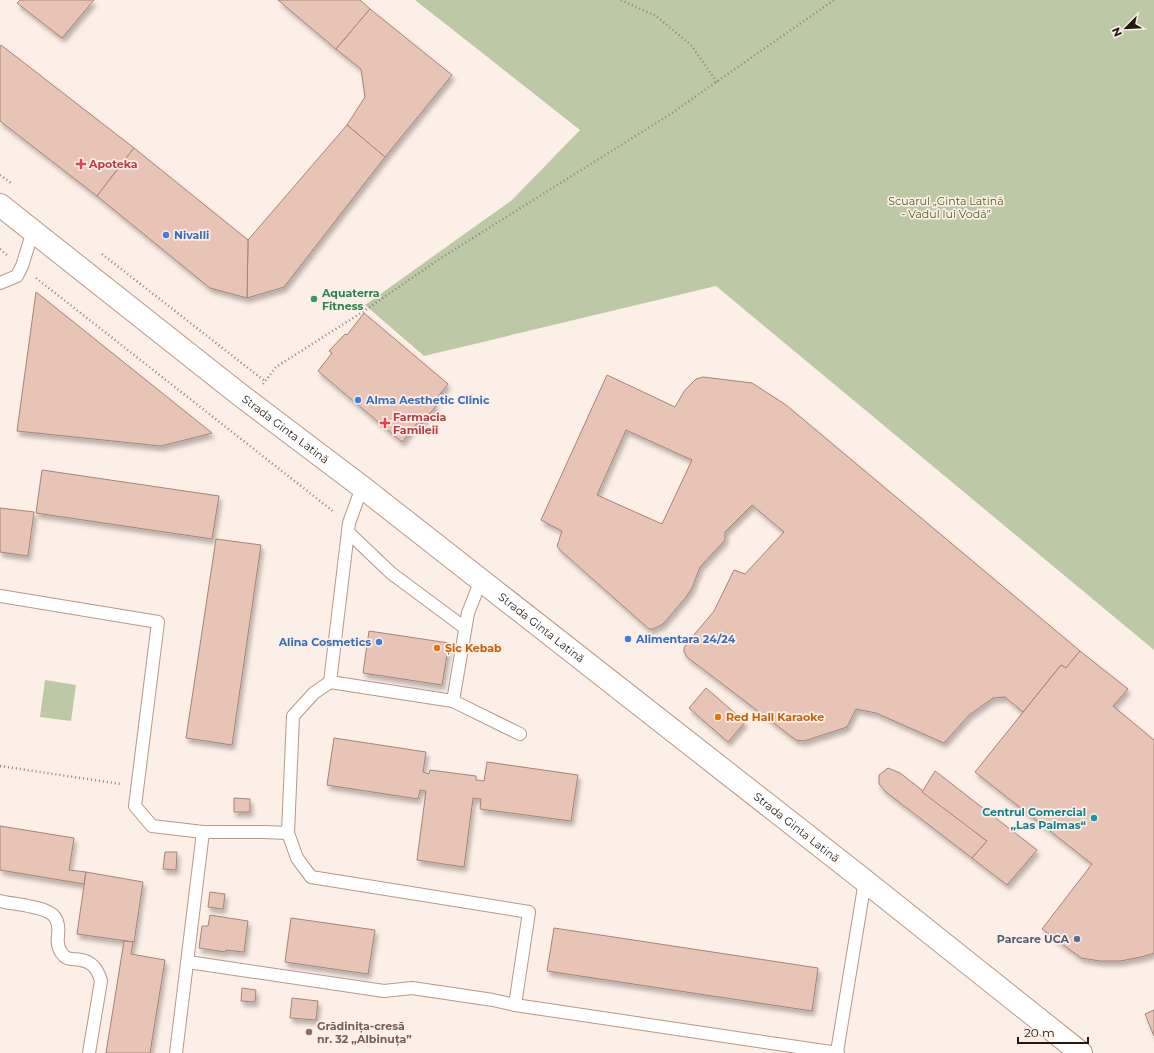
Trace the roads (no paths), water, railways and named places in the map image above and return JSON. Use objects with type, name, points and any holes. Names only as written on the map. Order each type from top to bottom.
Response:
[{"type":"street","name":"Strada Ginta Latină","points":[[0,205],[239,394],[362,486],[865,880],[1081,1053]]},
{"type":"lane","points":[[0,283],[17,276],[22,266],[33,231]]},
{"type":"lane","points":[[330,682],[348,528],[362,486]]},
{"type":"lane","points":[[348,528],[391,573],[465,628]]},
{"type":"lane","points":[[453,701],[468,613],[481,580]]},
{"type":"lane","points":[[0,596],[158,622],[135,806],[152,826],[203,832],[264,832],[288,834]]},
{"type":"lane","points":[[515,1005],[529,912],[311,877],[297,858],[288,834],[293,716],[314,693],[330,682],[453,701],[520,734]]},
{"type":"lane","points":[[176,1053],[203,832]]},
{"type":"lane","points":[[188,962],[384,991],[412,988],[493,1000],[515,1005],[837,1053],[865,880]]},
{"type":"lane","points":[[0,901],[47,910],[54,916],[57,922],[57,942],[59,950],[63,956],[68,959],[81,960],[90,963],[98,971],[101,981],[89,1053]]},
{"type":"place","name":"Apoteka","points":[[81,164]]},
{"type":"place","name":"Nivalli","points":[[166,235]]},
{"type":"place","name":"Aquaterra Fitness","points":[[314,299]]},
{"type":"place","name":"Alma Aesthetic Clinic","points":[[358,400]]},
{"type":"place","name":"Farmacia Famileii","points":[[385,423]]},
{"type":"place","name":"Alimentara 24/24","points":[[628,639]]},
{"type":"place","name":"Alina Cosmetics","points":[[379,642]]},
{"type":"place","name":"Șic Kebab","points":[[437,648]]},
{"type":"place","name":"Red Hall Karaoke","points":[[718,717]]},
{"type":"place","name":"Centrul Comercial „Las Palmas“","points":[[1094,818]]},
{"type":"place","name":"Parcare UCA","points":[[1077,939]]},
{"type":"place","name":"Grădinița-cresă nr. 32 „Albinuța”","points":[[309,1032]]},
{"type":"park label","name":"Scuarul „Ginta Latină - Vadul lui Vodă”","points":[[946,207]]}]
